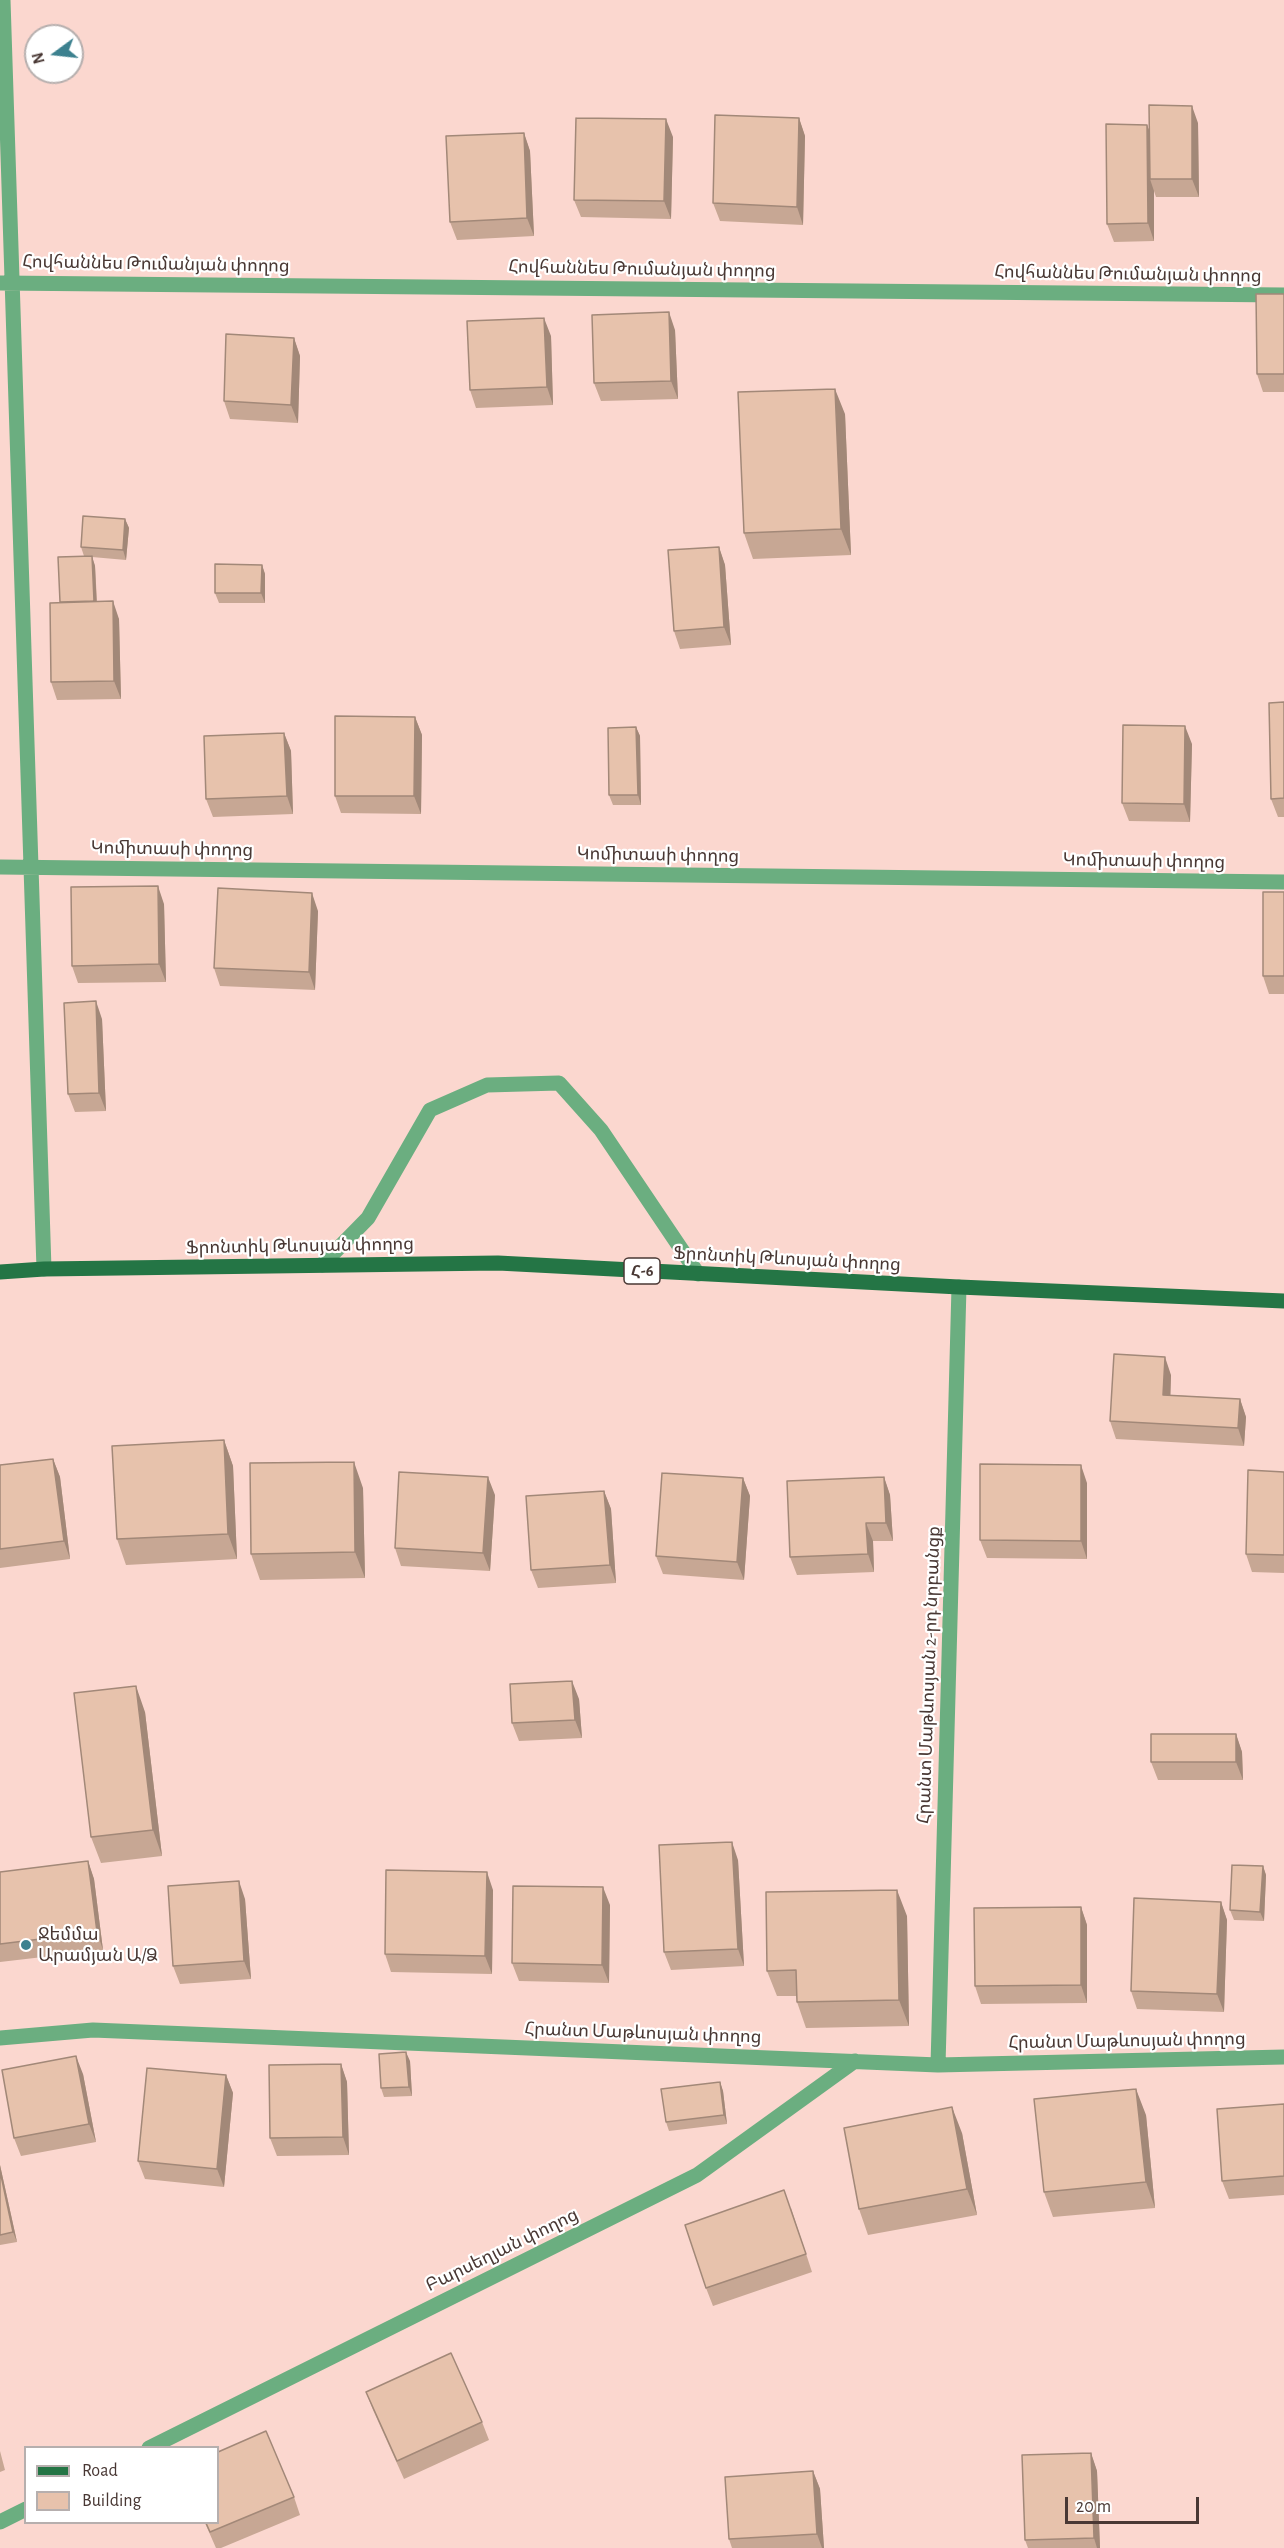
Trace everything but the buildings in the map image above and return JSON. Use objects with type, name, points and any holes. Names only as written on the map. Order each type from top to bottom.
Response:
[{"type":"main road","name":"Ֆրոնտիկ Թևոսյան փողոց","points":[[0,1272],[44,1269],[498,1263],[1284,1301]]},
{"type":"street","points":[[3,0],[6,283],[31,866],[44,1269]]},
{"type":"street","name":"Հովհաննես Թումանյան փողոց","points":[[6,283],[1284,295]]},
{"type":"street","name":"Կոմիտասի փողոց","points":[[0,867],[1284,882]]},
{"type":"street","points":[[322,1265],[368,1218],[430,1110],[487,1085],[559,1083],[601,1130],[699,1274]]},
{"type":"street","name":"Հրանտ Մաթևոսյան 2-րդ նրբանցք","points":[[938,2065],[959,1287]]},
{"type":"street","name":"Հրանտ Մաթևոսյան փողոց","points":[[0,2038],[93,2030],[938,2065],[1284,2057]]},
{"type":"street","name":"Բարսեղյան փողոց","points":[[153,2446],[697,2175],[855,2061]]},
{"type":"street","points":[[0,2522],[24,2510]]},
{"type":"place","name":"Ջեմմա Արամյան Ա/Ձ","points":[[26,1945]]}]
